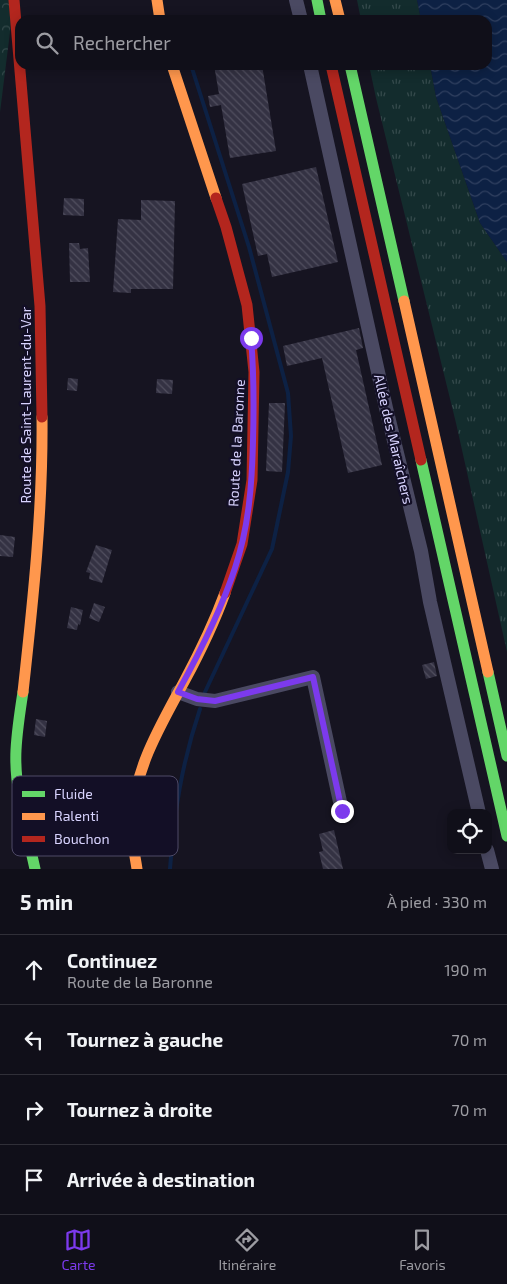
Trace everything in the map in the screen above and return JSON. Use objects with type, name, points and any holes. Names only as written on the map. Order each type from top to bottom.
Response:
[{"type":"main road","name":"Route de Saint-Laurent-du-Var","points":[[14,0],[15,15]]},
{"type":"main road","points":[[157,0],[159,15]]},
{"type":"main road","points":[[317,0],[320,15]]},
{"type":"main road","points":[[335,0],[339,15]]},
{"type":"main road","name":"Route de Saint-Laurent-du-Var","points":[[18,776],[16,751],[30,626],[41,492],[42,436],[40,306],[20,70]]},
{"type":"main road","name":"Route de la Baronne","points":[[139,776],[155,736],[197,657],[224,599],[242,544],[252,480],[254,372],[247,305],[226,227],[174,70]]},
{"type":"main road","points":[[332,70],[507,836]]},
{"type":"main road","points":[[351,70],[507,756]]},
{"type":"main road","name":"Route de Saint-Laurent-du-Var","points":[[32,856],[35,869]]},
{"type":"main road","name":"Route de la Baronne","points":[[135,856],[137,869]]},
{"type":"street","points":[[296,0],[299,15]]},
{"type":"street","name":"Allée des Maraîchers","points":[[311,70],[343,218],[420,551],[432,612],[478,809]]},
{"type":"street","points":[[178,692],[197,699],[215,701],[313,677],[342,811]]},
{"type":"street","points":[[488,854],[492,869]]},
{"type":"green space","points":[[0,0],[14,0],[0,112]]},
{"type":"green space","points":[[357,0],[417,0],[420,15],[360,15]]},
{"type":"green space","points":[[370,70],[431,70],[436,97],[480,223],[507,262],[507,652],[456,423]]},
{"type":"water","points":[[417,0],[507,0],[507,262],[480,223],[436,97],[431,70],[492,70],[492,15],[420,15]]},
{"type":"building","points":[[215,70],[263,70],[276,151],[230,158],[221,105],[210,107],[208,96],[219,94]]},
{"type":"building","points":[[316,167],[338,262],[272,277],[267,254],[258,256],[242,184]]},
{"type":"building","points":[[64,198],[84,199],[84,216],[63,215]]},
{"type":"building","points":[[141,200],[175,201],[173,289],[131,289],[131,293],[113,292],[118,219],[141,220]]},
{"type":"building","points":[[69,243],[79,243],[80,249],[88,248],[90,282],[70,282]]},
{"type":"building","points":[[359,328],[363,348],[356,350],[382,465],[348,473],[322,358],[287,366],[283,346]]},
{"type":"building","points":[[68,378],[78,379],[77,391],[67,390]]},
{"type":"building","points":[[157,379],[173,380],[172,394],[156,393]]},
{"type":"building","points":[[269,403],[285,403],[282,472],[266,471]]},
{"type":"building","points":[[0,535],[15,537],[13,557],[0,556]]},
{"type":"building","points":[[96,545],[112,550],[102,583],[89,579],[90,573],[86,572]]},
{"type":"building","points":[[94,603],[105,607],[99,622],[89,618]]},
{"type":"building","points":[[71,607],[83,610],[77,630],[67,628]]},
{"type":"building","points":[[434,662],[437,676],[426,679],[422,665]]},
{"type":"building","points":[[36,719],[47,721],[45,737],[34,735]]},
{"type":"building","points":[[334,830],[343,869],[323,869],[319,852],[323,851],[319,834]]},
{"type":"waterway","points":[[193,70],[249,247],[288,393],[291,436],[288,472],[272,549],[205,692]]},
{"type":"waterway","points":[[178,801],[188,749],[200,709]]},
{"type":"waterway","points":[[170,869],[171,856]]},
{"type":"traffic: fast","points":[[317,0],[320,15]]},
{"type":"traffic: fast","points":[[351,70],[404,301]]},
{"type":"traffic: fast","points":[[421,460],[507,836]]},
{"type":"traffic: fast","points":[[488,672],[507,756]]},
{"type":"traffic: fast","points":[[17,776],[17,736],[23,692]]},
{"type":"traffic: fast","points":[[32,856],[35,869]]},
{"type":"traffic: slow","points":[[157,0],[159,15]]},
{"type":"traffic: slow","points":[[335,0],[339,15]]},
{"type":"traffic: slow","points":[[174,70],[216,198]]},
{"type":"traffic: slow","points":[[404,301],[488,672]]},
{"type":"traffic: slow","points":[[23,692],[39,520],[42,417]]},
{"type":"traffic: slow","points":[[140,776],[158,731],[191,669],[225,593]]},
{"type":"traffic: slow","points":[[135,856],[137,869]]},
{"type":"traffic: jam","points":[[14,0],[15,15]]},
{"type":"traffic: jam","points":[[20,70],[40,306],[42,417]]},
{"type":"traffic: jam","points":[[332,70],[421,460]]},
{"type":"traffic: jam","points":[[216,198],[226,227],[247,305],[254,372],[252,480],[242,544],[225,593]]},
{"type":"route","points":[[251,338],[254,372],[252,480],[242,544],[224,599],[197,657],[178,692],[197,699],[215,701],[313,677],[342,811]]}]
